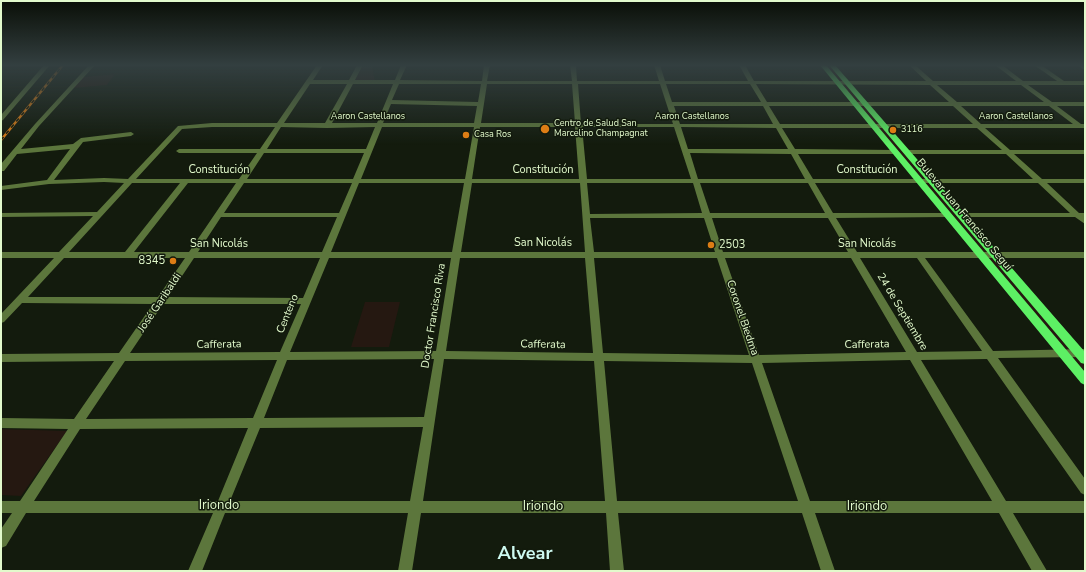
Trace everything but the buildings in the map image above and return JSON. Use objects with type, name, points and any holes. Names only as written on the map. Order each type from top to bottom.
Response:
[{"type":"main road","name":"Bulevar Juan Francisco Seguí","points":[[845,92],[1085,380]]},
{"type":"main road","name":"Bulevar Juan Francisco Seguí","points":[[854,92],[994,255],[1083,356]]},
{"type":"street","points":[[1,119],[24,92]]},
{"type":"street","points":[[1,170],[14,152],[68,92]]},
{"type":"street","name":"José Garibaldi","points":[[1,541],[77,424],[302,92]]},
{"type":"street","points":[[327,126],[346,92]]},
{"type":"street","name":"Centeno","points":[[195,571],[393,92]]},
{"type":"street","name":"Doctor Francisco Riva","points":[[404,571],[483,92]]},
{"type":"street","points":[[576,92],[617,571]]},
{"type":"street","name":"Coronel Biedma","points":[[667,92],[720,255],[828,571]]},
{"type":"street","name":"24 de Septiembre","points":[[757,92],[1040,571]]},
{"type":"street","points":[[942,92],[1040,181],[1082,215],[1085,222]]},
{"type":"street","points":[[1033,92],[1082,126],[1085,130]]},
{"type":"street","points":[[388,102],[481,104]]},
{"type":"street","points":[[671,104],[1085,104]]},
{"type":"street","name":"Aaron Castellanos","points":[[128,181],[180,127],[212,125],[1082,126]]},
{"type":"street","points":[[49,182],[81,140],[131,134]]},
{"type":"street","points":[[14,152],[75,146]]},
{"type":"street","points":[[179,151],[369,152]]},
{"type":"street","points":[[687,151],[895,152]]},
{"type":"street","points":[[906,152],[1085,152]]},
{"type":"street","name":"Constitución","points":[[1,188],[49,182],[104,180],[697,182],[1085,181]]},
{"type":"street","points":[[1,320],[128,181]]},
{"type":"street","points":[[127,255],[186,181]]},
{"type":"street","points":[[1,215],[98,214]]},
{"type":"street","points":[[219,215],[341,215]]},
{"type":"street","points":[[586,216],[948,215]]},
{"type":"street","points":[[960,215],[1082,215]]},
{"type":"street","name":"San Nicolás","points":[[2,256],[589,254],[1085,255]]},
{"type":"street","points":[[919,255],[1085,489]]},
{"type":"street","points":[[20,300],[306,300]]},
{"type":"street","name":"Cafferata","points":[[1,358],[440,355],[756,359],[1064,354],[1083,356]]},
{"type":"street","points":[[1,423],[255,424],[429,422]]},
{"type":"street","name":"Iriondo","points":[[1,506],[1085,507]]},
{"type":"shaded area","points":[[845,92],[855,92],[1085,360],[1085,380]]},
{"type":"shaded area","points":[[365,302],[400,302],[389,347],[351,347]]},
{"type":"shaded area","points":[[1,429],[67,431],[21,496],[1,495]]},
{"type":"railway","points":[[1,140],[41,92]]},
{"type":"place","name":"Centro de Salud San Marcelino Champagnat","points":[[545,129]]},
{"type":"place","name":"3116","points":[[893,130]]},
{"type":"place","name":"Casa Ros","points":[[466,135]]},
{"type":"place","name":"2503","points":[[711,245]]},
{"type":"place","name":"8345","points":[[173,261]]},
{"type":"district","name":"Alvear","points":[[525,555]]}]
